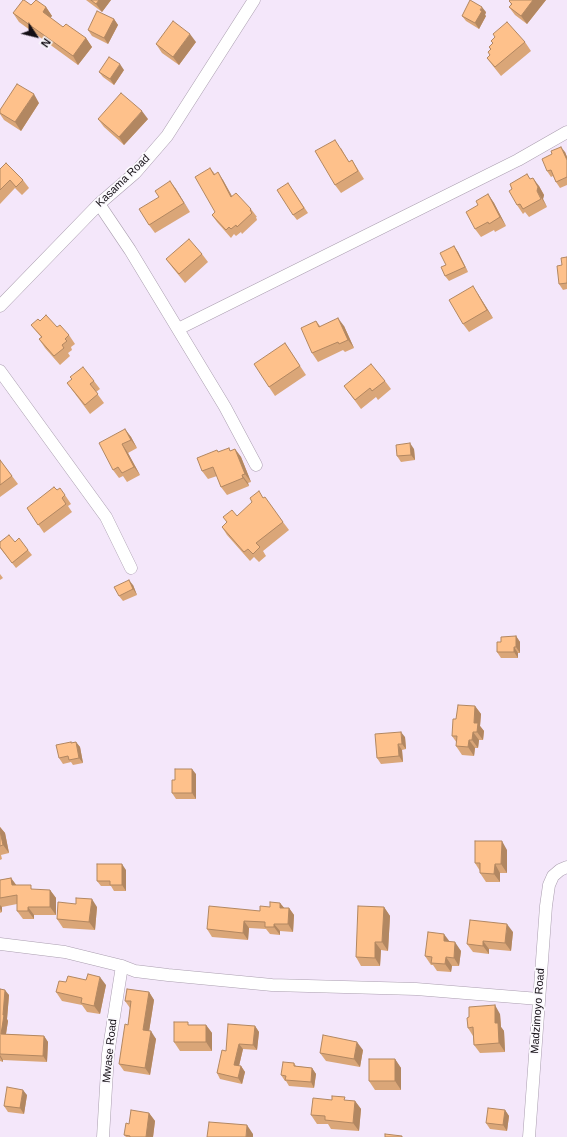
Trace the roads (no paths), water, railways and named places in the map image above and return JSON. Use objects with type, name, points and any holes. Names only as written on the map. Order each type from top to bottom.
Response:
[{"type":"street","name":"Kasama Road","points":[[0,306],[99,204],[135,173],[167,136],[254,0]]},
{"type":"street","points":[[178,329],[511,164],[567,132]]},
{"type":"street","points":[[99,204],[130,250],[225,407],[256,465]]},
{"type":"street","points":[[0,371],[106,517],[131,568]]},
{"type":"street","name":"Madzimoyo Road","points":[[529,1137],[546,906],[549,885],[554,876],[560,870],[567,867]]},
{"type":"street","points":[[0,944],[65,952],[122,966],[135,971],[148,973],[272,984],[416,989],[539,998]]},
{"type":"street","name":"Mwase Road","points":[[102,1137],[108,1054],[122,966]]}]
